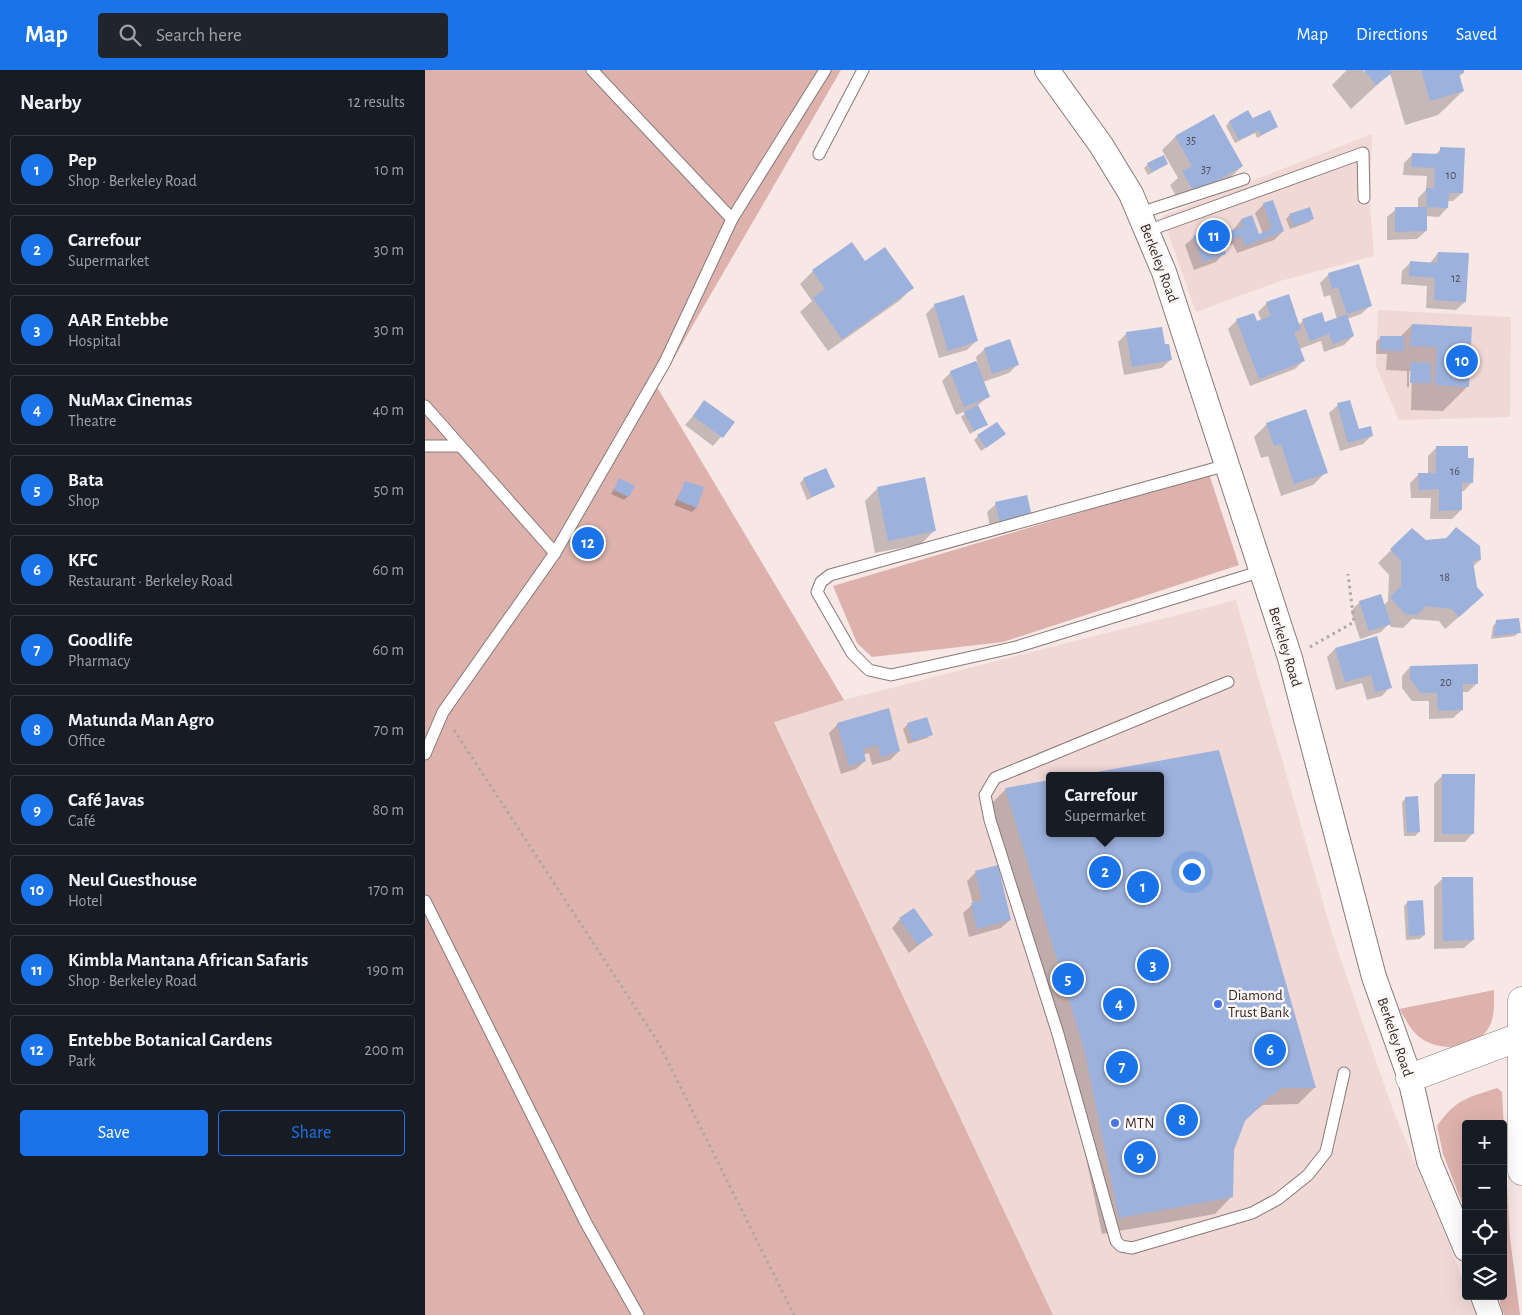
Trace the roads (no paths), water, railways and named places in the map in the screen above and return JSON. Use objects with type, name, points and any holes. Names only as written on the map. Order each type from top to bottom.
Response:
[{"type":"highway","points":[[1522,1001],[1522,1171]]},
{"type":"highway","points":[[1410,1078],[1522,1036]]},
{"type":"street","name":"Berkeley Road","points":[[1047,70],[1101,145],[1131,194],[1165,272],[1290,658],[1374,976],[1410,1078],[1429,1162],[1462,1240]]},
{"type":"street","points":[[1484,1300],[1490,1315]]},
{"type":"lane","points":[[592,70],[732,219]]},
{"type":"lane","points":[[425,754],[443,712],[555,553],[665,362],[732,219],[825,70]]},
{"type":"lane","points":[[819,154],[863,70]]},
{"type":"lane","points":[[1144,222],[1363,153],[1364,198]]},
{"type":"lane","points":[[1144,222],[1244,180]]},
{"type":"lane","points":[[425,406],[555,553]]},
{"type":"lane","points":[[425,446],[459,446]]},
{"type":"lane","points":[[1227,465],[830,575],[821,582],[817,592],[852,653],[869,670],[891,676],[1016,647],[1261,571]]},
{"type":"lane","points":[[1228,682],[995,778],[985,795],[990,820],[1058,1034],[1116,1241],[1121,1246],[1132,1248],[1252,1213],[1278,1199],[1308,1175],[1326,1152],[1344,1073]]},
{"type":"lane","points":[[426,909],[586,1224],[637,1315]]},
{"type":"place","name":"Kimbla Mantana African Safaris","points":[[1214,236]]},
{"type":"place","name":"Neul Guesthouse","points":[[1462,361]]},
{"type":"place","name":"Entebbe Botanical Gardens","points":[[588,543]]},
{"type":"place","name":"Carrefour","points":[[1105,872]]},
{"type":"place","name":"Pep","points":[[1143,887]]},
{"type":"place","name":"AAR Entebbe","points":[[1153,965]]},
{"type":"place","name":"Bata","points":[[1068,979]]},
{"type":"place","name":"NuMax Cinemas","points":[[1119,1004]]},
{"type":"place","name":"Diamond Trust Bank","points":[[1218,1004]]},
{"type":"place","name":"KFC","points":[[1270,1050]]},
{"type":"place","name":"Goodlife","points":[[1122,1067]]},
{"type":"place","name":"Matunda Man Agro","points":[[1182,1120]]},
{"type":"place","name":"MTN","points":[[1115,1123]]},
{"type":"place","name":"Café Javas","points":[[1140,1157]]}]
